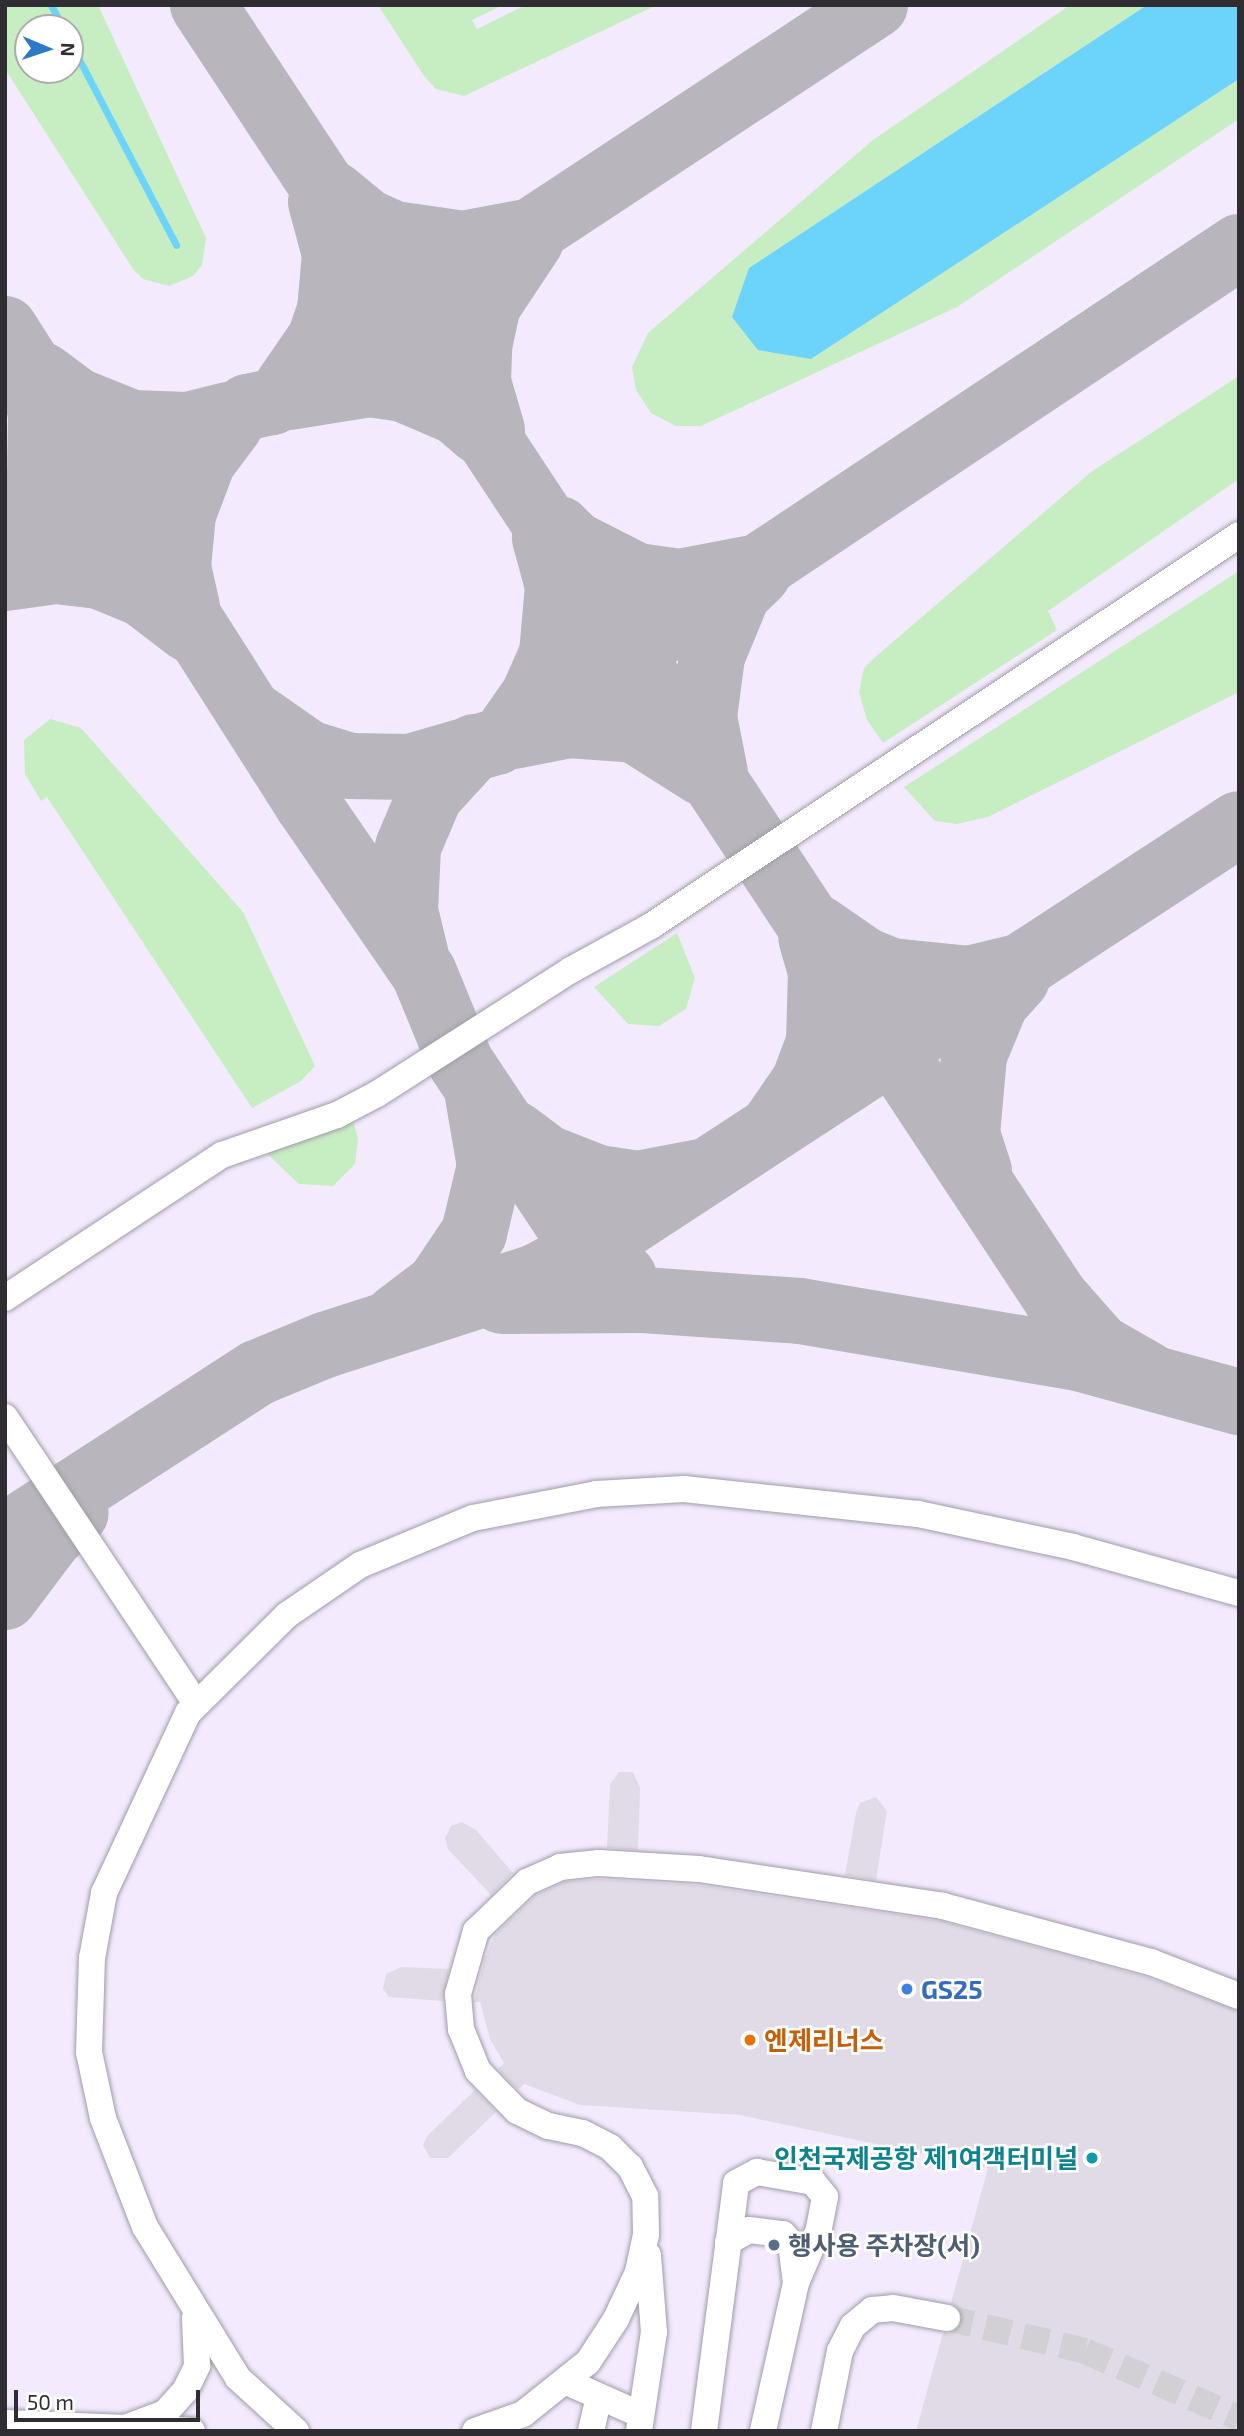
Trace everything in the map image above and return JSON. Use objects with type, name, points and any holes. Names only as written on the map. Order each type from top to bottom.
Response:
[{"type":"lane","points":[[5,1298],[222,1155],[357,1105],[652,926],[1239,535]]},
{"type":"lane","points":[[5,1417],[196,1703]]},
{"type":"lane","points":[[296,2431],[239,2378],[191,2303],[122,2176],[89,2052],[92,1958],[104,1893],[196,1703],[287,1615],[360,1565],[473,1518],[596,1494],[684,1489],[918,1514],[1073,1546],[1239,1593]]},
{"type":"lane","points":[[567,2382],[640,2423],[654,2332],[645,2196],[630,2166],[610,2147],[582,2133],[548,2126],[517,2111],[478,2071],[461,2029],[458,1994],[476,1931],[527,1882],[560,1867],[599,1863],[699,1869],[943,1906],[1151,1962],[1239,1996]]},
{"type":"lane","points":[[704,2431],[736,2183],[745,2174],[813,2182],[825,2197],[819,2228],[796,2283],[763,2431]]},
{"type":"lane","points":[[728,2242],[750,2230],[789,2237],[796,2283]]},
{"type":"lane","points":[[475,2431],[523,2414],[567,2382],[588,2362],[616,2319],[638,2272],[646,2235]]},
{"type":"lane","points":[[125,2428],[165,2413],[185,2391],[197,2366],[199,2334],[191,2303]]},
{"type":"lane","points":[[824,2431],[840,2351],[853,2326],[872,2310],[893,2308],[947,2318]]},
{"type":"lane","points":[[591,2431],[598,2400]]},
{"type":"lane","points":[[5,2423],[192,2431]]},
{"type":"shaded area","points":[[5,5],[1239,5],[1239,2431],[5,2431]]},
{"type":"green space","points":[[5,5],[98,5],[206,238],[202,265],[193,276],[169,286],[143,279],[133,269],[15,84],[84,84],[84,14],[14,14],[14,83],[5,69]]},
{"type":"green space","points":[[378,5],[503,5],[472,20],[477,29],[526,5],[657,5],[464,96],[436,89],[424,76]]},
{"type":"green space","points":[[1070,5],[1147,5],[749,268],[811,359],[1239,79],[1239,119],[957,307],[701,426],[676,426],[651,413],[636,390],[632,367],[648,333],[873,140]]},
{"type":"green space","points":[[1239,376],[1239,479],[1048,611],[1057,630],[883,743],[867,720],[859,692],[864,668],[1091,472]]},
{"type":"green space","points":[[1239,571],[1239,692],[988,817],[957,824],[935,821],[904,787]]},
{"type":"green space","points":[[50,719],[81,728],[243,912],[315,1066],[301,1081],[252,1108],[47,797],[41,801],[25,774],[24,740]]},
{"type":"green space","points":[[677,933],[695,978],[686,1009],[659,1026],[628,1024],[594,987]]},
{"type":"green space","points":[[351,1112],[358,1139],[355,1164],[333,1186],[299,1184],[258,1145]]},
{"type":"water","points":[[1147,5],[1239,5],[1239,79],[811,359],[758,350],[732,317],[749,268]]},
{"type":"building","points":[[619,1772],[633,1772],[640,1788],[638,1850],[607,1848],[610,1784]]},
{"type":"building","points":[[876,1797],[887,1811],[876,1880],[845,1875],[856,1813],[860,1803]]},
{"type":"building","points":[[462,1822],[476,1830],[513,1873],[491,1895],[448,1849],[445,1838],[451,1826]]},
{"type":"building","name":"인천국제공항 제1여객터미널","points":[[599,1879],[697,1885],[940,1921],[1146,1977],[1239,2011],[1239,2431],[916,2431],[943,2333],[953,2333],[962,2322],[962,2312],[951,2303],[988,2168],[740,2115],[580,2105],[524,2084],[518,2090],[498,2069],[504,2063],[490,2039],[480,2002],[474,2002],[484,1961],[495,1934],[536,1895],[564,1882]]},
{"type":"building","points":[[401,1967],[449,1969],[443,2001],[389,1997],[383,1989],[386,1974]]},
{"type":"building","points":[[475,2090],[496,2112],[448,2158],[430,2158],[423,2145],[427,2136]]},
{"type":"waterway","points":[[51,5],[56,14]]},
{"type":"waterway","points":[[84,69],[176,245]]},
{"type":"taxiway","points":[[203,5],[1056,1298],[1099,1347],[1148,1375]]},
{"type":"taxiway","points":[[5,567],[248,407],[272,402],[875,5]]},
{"type":"taxiway","points":[[333,194],[367,222],[394,234],[463,244],[521,233]]},
{"type":"taxiway","points":[[287,387],[320,339],[330,310],[335,254],[321,202]]},
{"type":"taxiway","points":[[492,430],[478,382],[479,346],[488,305],[531,240]]},
{"type":"taxiway","points":[[258,718],[308,753],[350,766],[410,767],[496,742],[1239,247]]},
{"type":"taxiway","points":[[5,329],[307,803],[424,973],[461,1063],[576,1236],[624,1277]]},
{"type":"taxiway","points":[[42,375],[77,401],[132,423],[188,425],[228,415]]},
{"type":"taxiway","points":[[5,554],[29,511],[40,474],[41,415],[33,377]]},
{"type":"taxiway","points":[[290,397],[369,384],[403,389],[457,412],[480,432]]},
{"type":"taxiway","points":[[187,607],[178,567],[183,514],[203,461],[230,425]]},
{"type":"taxiway","points":[[559,529],[574,544],[637,576],[680,582],[747,569]]},
{"type":"taxiway","points":[[511,728],[533,697],[552,654],[558,586],[545,538]]},
{"type":"taxiway","points":[[5,578],[56,571],[99,576],[143,594],[189,629]]},
{"type":"taxiway","points":[[715,773],[704,717],[712,656],[738,593],[758,574]]},
{"type":"taxiway","points":[[514,736],[569,725],[635,730],[703,773]]},
{"type":"taxiway","points":[[416,956],[405,911],[408,847],[430,795],[474,747]]},
{"type":"taxiway","points":[[5,1536],[257,1373],[325,1345],[538,1276],[588,1249],[1239,824]]},
{"type":"taxiway","points":[[818,928],[864,960],[891,971],[968,979],[1014,968]]},
{"type":"taxiway","points":[[773,1127],[804,1082],[819,1042],[821,972],[811,938]]},
{"type":"taxiway","points":[[979,1171],[967,1134],[974,1055],[996,1002],[1017,979]]},
{"type":"taxiway","points":[[397,1317],[439,1285],[474,1233],[490,1166],[478,1096]]},
{"type":"taxiway","points":[[515,1134],[547,1158],[598,1178],[638,1184],[701,1172]]},
{"type":"taxiway","points":[[502,1301],[643,1300],[800,1311],[1078,1358],[1239,1402]]},
{"type":"taxiway","points":[[5,1597],[50,1537],[76,1513]]},
{"type":"tunnel","points":[[947,2318],[1085,2351],[1239,2418]]},
{"type":"place","name":"GS25","points":[[907,1989]]},
{"type":"place","name":"엔제리너스","points":[[750,2040]]},
{"type":"place","name":"인천국제공항 제1여객터미널","points":[[1092,2158]]},
{"type":"place","name":"행사용 주차장(서)","points":[[774,2245]]}]
